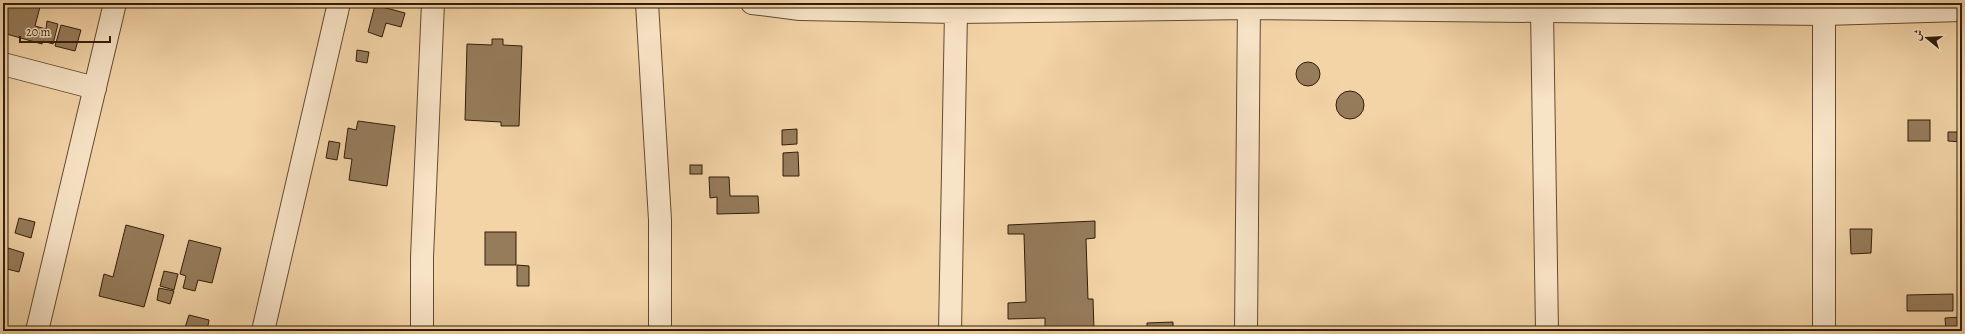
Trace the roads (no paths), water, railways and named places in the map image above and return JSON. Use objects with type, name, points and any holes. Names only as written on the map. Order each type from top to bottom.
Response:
[{"type":"street","points":[[37,331],[115,3]]},
{"type":"street","points":[[263,331],[339,3]]},
{"type":"street","points":[[422,331],[422,257],[433,3]]},
{"type":"street","points":[[647,3],[660,220],[660,331]]},
{"type":"street","points":[[752,3],[800,9],[1249,5],[1542,11],[1824,9],[1962,10]]},
{"type":"street","points":[[1246,331],[1249,5]]},
{"type":"street","points":[[950,331],[956,7]]},
{"type":"street","points":[[1824,9],[1824,331]]},
{"type":"street","points":[[1542,11],[1546,331]]},
{"type":"street","points":[[3,64],[95,88]]}]
